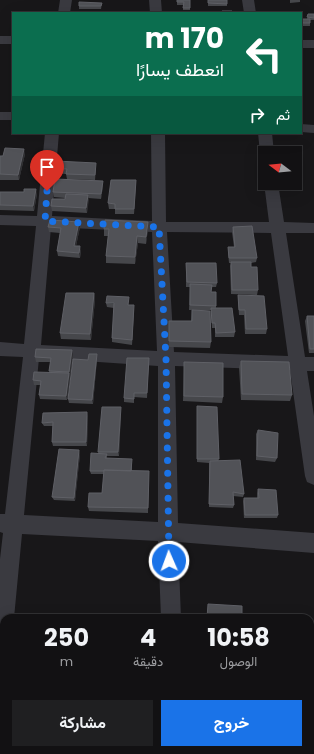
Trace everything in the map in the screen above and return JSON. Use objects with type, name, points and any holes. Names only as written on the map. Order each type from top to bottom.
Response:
[{"type":"street","points":[[64,12],[66,0]]},
{"type":"street","points":[[155,0],[156,12]]},
{"type":"street","points":[[248,0],[250,12]]},
{"type":"street","points":[[0,40],[12,40]]},
{"type":"street","points":[[302,44],[314,44]]},
{"type":"street","points":[[0,116],[12,116]]},
{"type":"street","points":[[302,128],[314,129]]},
{"type":"street","points":[[2,614],[7,524],[32,350],[52,134]]},
{"type":"street","points":[[158,134],[159,227],[166,359],[168,533],[171,614]]},
{"type":"street","points":[[265,134],[266,146]]},
{"type":"street","points":[[272,190],[296,363],[314,476]]},
{"type":"street","points":[[0,220],[159,227],[314,228]]},
{"type":"street","points":[[0,348],[166,359],[314,364]]},
{"type":"street","points":[[7,524],[234,536],[314,543]]},
{"type":"building","points":[[177,0],[190,0],[190,8],[183,8],[184,2],[177,2]]},
{"type":"building","points":[[208,0],[227,0],[227,4],[208,3]]},
{"type":"building","points":[[79,2],[102,3],[101,6],[79,6]]},
{"type":"building","points":[[308,14],[314,14],[314,18],[307,17]]},
{"type":"building","points":[[302,19],[310,19],[310,23],[303,23]]},
{"type":"building","points":[[5,148],[24,149],[18,175],[0,174],[0,156],[3,156]]},
{"type":"building","points":[[55,161],[96,163],[95,175],[66,174],[67,169],[54,168]]},
{"type":"building","points":[[55,179],[103,181],[101,194],[53,192]]},
{"type":"building","points":[[111,180],[136,180],[134,209],[115,209],[115,204],[108,203]]},
{"type":"building","points":[[24,189],[36,189],[33,206],[0,205],[0,192],[24,192]]},
{"type":"building","points":[[66,194],[88,195],[86,208],[51,206],[52,199],[65,199]]},
{"type":"building","points":[[50,220],[79,222],[74,246],[80,246],[79,253],[57,251],[61,228],[48,227]]},
{"type":"building","points":[[105,220],[148,222],[146,237],[137,236],[135,257],[106,256],[109,229],[104,229]]},
{"type":"building","points":[[252,226],[257,258],[229,258],[228,247],[235,247],[233,227]]},
{"type":"building","points":[[231,262],[251,262],[251,267],[257,267],[258,290],[232,290]]},
{"type":"building","points":[[186,263],[216,263],[217,283],[187,282]]},
{"type":"building","points":[[190,284],[212,285],[211,292],[216,292],[216,306],[190,305]]},
{"type":"building","points":[[66,293],[94,293],[90,334],[60,333]]},
{"type":"building","points":[[238,295],[264,296],[267,329],[246,329],[245,310],[239,310]]},
{"type":"building","points":[[107,296],[129,297],[128,305],[134,305],[132,340],[112,338],[114,303],[106,303]]},
{"type":"building","points":[[211,308],[232,308],[235,332],[216,333],[215,323],[212,323]]},
{"type":"building","points":[[192,310],[210,311],[211,342],[169,341],[169,321],[192,321]]},
{"type":"building","points":[[307,316],[314,316],[314,349],[310,349]]},
{"type":"building","points":[[36,349],[72,350],[69,372],[49,371],[51,358],[35,357]]},
{"type":"building","points":[[89,354],[97,354],[92,400],[68,399],[73,359],[88,360]]},
{"type":"building","points":[[127,358],[149,358],[147,393],[134,393],[134,399],[124,398]]},
{"type":"building","points":[[241,361],[289,362],[292,395],[242,394]]},
{"type":"building","points":[[184,362],[223,363],[223,397],[184,396]]},
{"type":"building","points":[[34,372],[69,373],[66,396],[39,395],[41,381],[33,380]]},
{"type":"building","points":[[197,406],[217,407],[219,459],[197,459]]},
{"type":"building","points":[[102,407],[121,407],[118,452],[98,452]]},
{"type":"building","points":[[87,412],[86,442],[52,442],[53,422],[42,423],[43,413]]},
{"type":"building","points":[[258,430],[278,433],[277,458],[257,456]]},
{"type":"building","points":[[59,449],[79,450],[74,498],[52,497]]},
{"type":"building","points":[[91,453],[107,454],[105,458],[132,459],[131,471],[90,471]]},
{"type":"building","points":[[240,460],[244,494],[233,492],[234,505],[209,504],[210,461]]},
{"type":"building","points":[[104,470],[149,471],[148,508],[88,507],[89,493],[102,493]]},
{"type":"building","points":[[258,489],[276,490],[278,515],[245,515],[244,498],[259,498]]},
{"type":"building","points":[[208,604],[242,606],[242,614],[207,614]]},
{"type":"route","points":[[47,191],[45,221],[159,227],[166,359],[169,561]]}]
